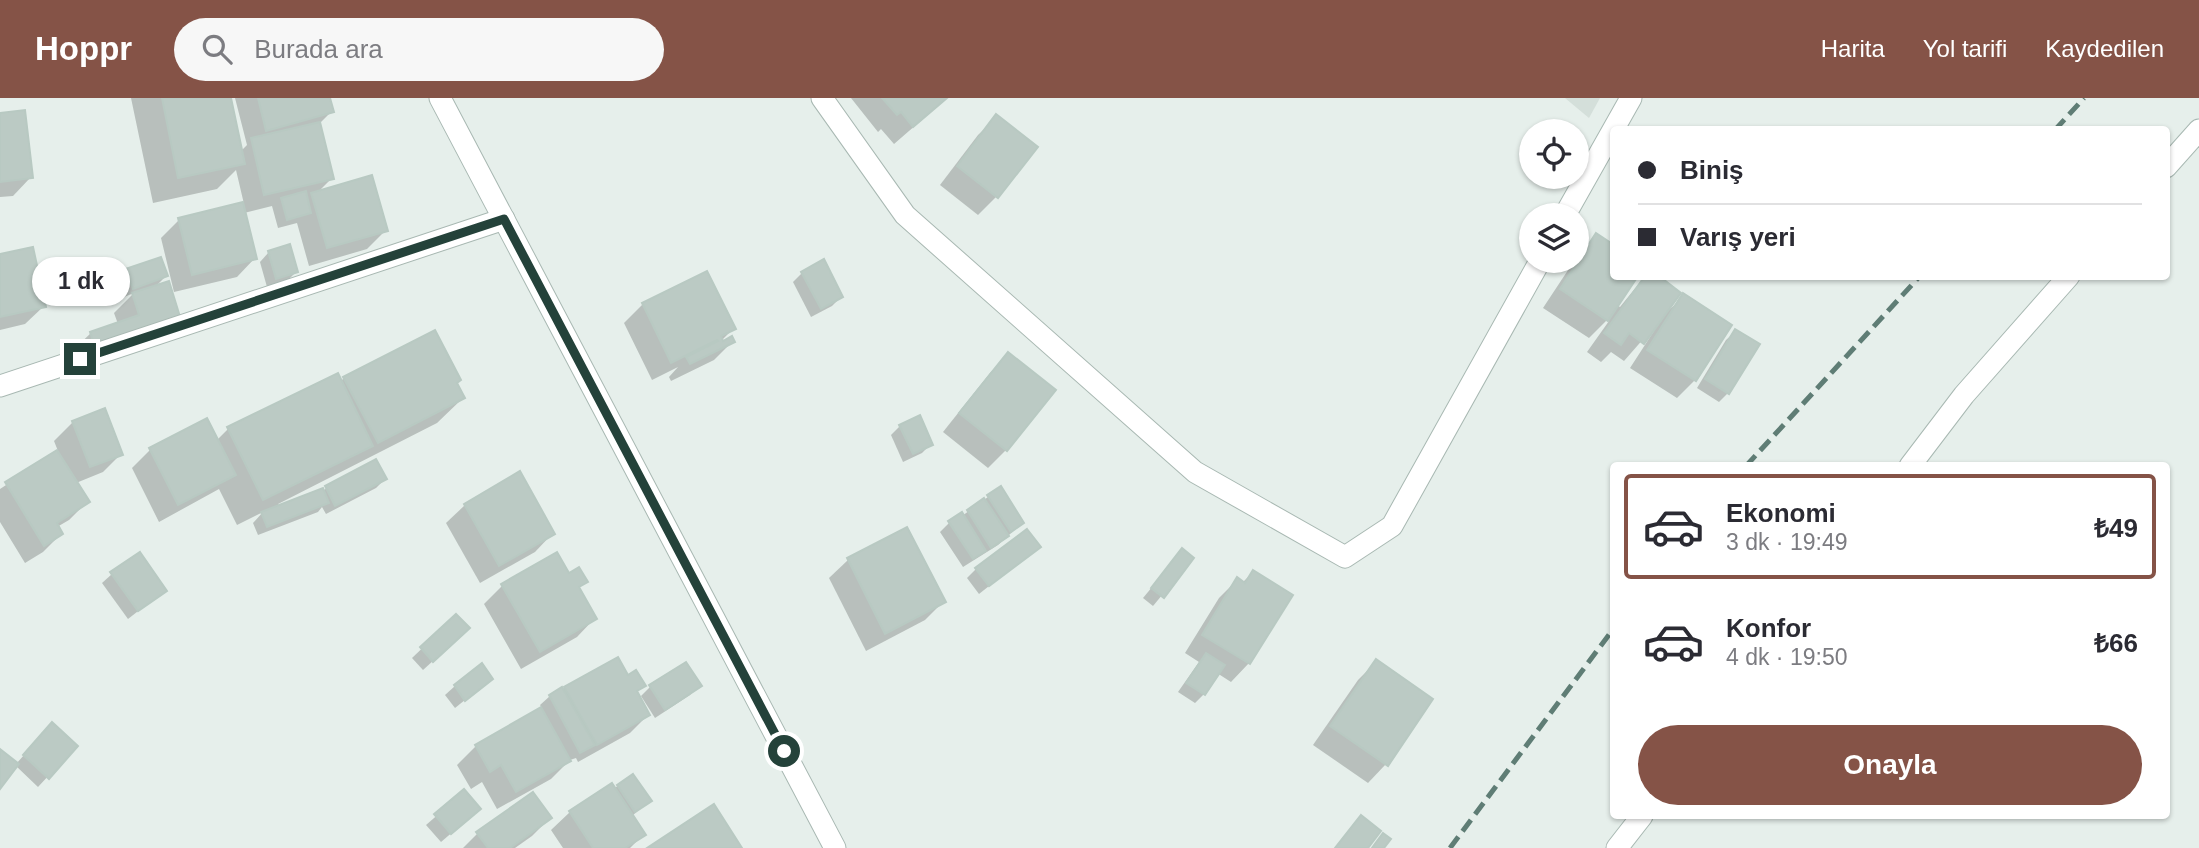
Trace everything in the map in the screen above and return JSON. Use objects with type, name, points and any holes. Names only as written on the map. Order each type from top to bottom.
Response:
[{"type":"street","points":[[440,98],[835,848]]},
{"type":"street","points":[[822,98],[905,215],[1195,472],[1345,557],[1392,526],[1533,273]]},
{"type":"street","points":[[1615,126],[1631,98]]},
{"type":"street","points":[[2170,163],[2199,130]]},
{"type":"street","points":[[1572,203],[1610,135]]},
{"type":"street","points":[[0,386],[504,219]]},
{"type":"street","points":[[1913,462],[1964,395],[2065,280]]},
{"type":"street","points":[[1617,848],[1640,819]]},
{"type":"shaded area","points":[[1565,98],[1600,98],[1589,118]]},
{"type":"building","points":[[162,98],[231,98],[245,164],[178,178]]},
{"type":"building","points":[[258,98],[330,98],[334,112],[266,131]]},
{"type":"building","points":[[882,98],[947,98],[913,127],[901,112],[897,115]]},
{"type":"building","points":[[25,110],[33,178],[0,182],[0,113]]},
{"type":"building","points":[[996,114],[1038,147],[998,198],[957,166]]},
{"type":"building","points":[[320,122],[334,179],[264,195],[251,138]]},
{"type":"building","points":[[372,175],[388,231],[327,248],[311,193]]},
{"type":"building","points":[[306,191],[311,213],[287,220],[281,198]]},
{"type":"building","points":[[243,202],[257,259],[192,275],[178,218]]},
{"type":"building","points":[[1596,233],[1610,242],[1610,280],[1635,280],[1608,321],[1560,289],[1570,273],[1589,273],[1589,244]]},
{"type":"building","points":[[290,244],[298,272],[276,279],[268,251]]},
{"type":"building","points":[[33,247],[46,307],[0,317],[0,254]]},
{"type":"building","points":[[161,257],[168,276],[133,289],[125,269]]},
{"type":"building","points":[[824,259],[843,297],[821,309],[801,272]]},
{"type":"building","points":[[707,271],[736,329],[721,336],[723,341],[732,336],[735,342],[690,364],[686,357],[717,340],[671,363],[642,303]]},
{"type":"building","points":[[1642,280],[1664,280],[1681,293],[1644,344],[1629,333],[1621,345],[1604,333]]},
{"type":"building","points":[[169,281],[181,320],[95,349],[90,332],[139,315],[132,293]]},
{"type":"building","points":[[1683,293],[1732,325],[1696,381],[1647,350]]},
{"type":"building","points":[[1735,329],[1760,344],[1729,394],[1705,379]]},
{"type":"building","points":[[435,330],[461,380],[457,383],[465,398],[378,443],[343,377]]},
{"type":"building","points":[[1008,352],[1056,390],[1007,451],[959,413]]},
{"type":"building","points":[[338,373],[373,446],[263,500],[227,427]]},
{"type":"building","points":[[105,408],[123,455],[90,467],[72,421]]},
{"type":"building","points":[[920,415],[933,445],[913,454],[899,425]]},
{"type":"building","points":[[207,418],[236,475],[178,505],[149,448]]},
{"type":"building","points":[[57,450],[90,502],[57,523],[63,534],[44,546],[5,482]]},
{"type":"building","points":[[376,459],[387,479],[335,506],[325,486]]},
{"type":"building","points":[[520,471],[555,534],[499,566],[464,504]]},
{"type":"building","points":[[1001,486],[1024,523],[1011,532],[987,495]]},
{"type":"building","points":[[323,488],[329,503],[267,527],[261,512]]},
{"type":"building","points":[[984,498],[1009,536],[991,548],[967,510]]},
{"type":"building","points":[[962,512],[986,551],[973,559],[948,521]]},
{"type":"building","points":[[907,527],[946,602],[885,634],[847,558]]},
{"type":"building","points":[[1027,529],[1041,547],[989,586],[975,568]]},
{"type":"building","points":[[1182,548],[1194,558],[1164,598],[1151,588]]},
{"type":"building","points":[[140,552],[167,591],[138,611],[110,572]]},
{"type":"building","points":[[557,552],[569,573],[579,567],[588,582],[579,587],[597,619],[540,652],[501,584]]},
{"type":"building","points":[[1253,570],[1293,595],[1250,664],[1202,635],[1237,577],[1245,583]]},
{"type":"building","points":[[456,614],[470,628],[433,662],[420,647]]},
{"type":"building","points":[[1206,653],[1225,665],[1205,695],[1186,683]]},
{"type":"building","points":[[618,657],[628,675],[636,670],[646,686],[637,691],[650,715],[597,745],[564,687]]},
{"type":"building","points":[[1376,659],[1433,699],[1388,766],[1330,726]]},
{"type":"building","points":[[686,662],[702,686],[665,710],[649,685]]},
{"type":"building","points":[[482,663],[493,679],[465,701],[454,685]]},
{"type":"building","points":[[562,687],[595,745],[580,753],[549,695]]},
{"type":"building","points":[[541,707],[571,761],[516,792],[501,765],[490,772],[475,745]]},
{"type":"building","points":[[52,722],[78,746],[49,779],[23,755]]},
{"type":"building","points":[[0,749],[19,764],[0,789]]},
{"type":"building","points":[[633,774],[652,801],[635,812],[617,785]]},
{"type":"building","points":[[612,783],[646,835],[625,848],[593,848],[569,811]]},
{"type":"building","points":[[464,789],[481,809],[451,834],[434,814]]},
{"type":"building","points":[[533,792],[552,818],[510,848],[488,848],[476,832]]},
{"type":"building","points":[[714,804],[742,848],[647,848]]},
{"type":"building","points":[[1361,815],[1381,831],[1368,848],[1335,848]]},
{"type":"building","points":[[1383,833],[1391,839],[1384,848],[1372,848]]},
{"type":"railway","points":[[2059,126],[2084,98]]},
{"type":"railway","points":[[1750,462],[1916,280]]},
{"type":"railway","points":[[1450,848],[1610,633]]},
{"type":"route","points":[[80,359],[504,219],[784,751]]}]
